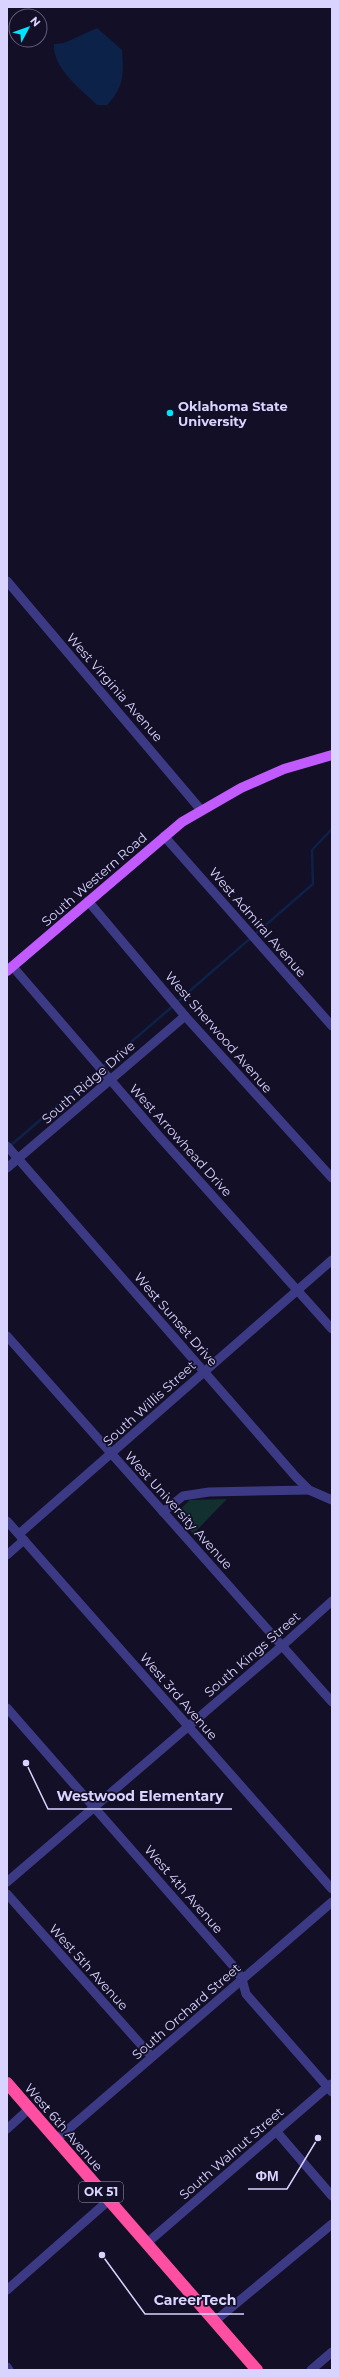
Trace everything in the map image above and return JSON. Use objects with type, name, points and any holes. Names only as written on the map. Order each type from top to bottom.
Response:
[{"type":"highway","name":"West 6th Avenue","points":[[7,2083],[57,2139],[108,2201],[147,2243],[257,2370]]},
{"type":"main road","name":"South Western Road","points":[[10,969],[164,836],[201,810],[241,788],[284,769],[332,755]]},
{"type":"street","name":"West Virginia Avenue","points":[[7,581],[201,810]]},
{"type":"street","name":"West Admiral Avenue","points":[[164,836],[332,1026]]},
{"type":"street","name":"West Sherwood Avenue","points":[[88,901],[185,1016],[332,1178]]},
{"type":"street","name":"West Arrowhead Drive","points":[[10,969],[332,1329]]},
{"type":"street","name":"South Ridge Drive","points":[[7,1168],[185,1016]]},
{"type":"street","name":"West Sunset Drive","points":[[9,1148],[310,1490],[332,1500]]},
{"type":"street","name":"South Willis Street","points":[[7,1555],[22,1537],[111,1454],[332,1260]]},
{"type":"street","name":"West University Avenue","points":[[7,1336],[332,1702]]},
{"type":"street","points":[[163,1512],[183,1496],[209,1492],[310,1490]]},
{"type":"street","name":"West 3rd Avenue","points":[[7,1521],[332,1889]]},
{"type":"street","name":"South Kings Street","points":[[7,1882],[282,1646],[332,1601]]},
{"type":"street","name":"West 4th Avenue","points":[[7,1708],[95,1806],[236,1968],[242,1979],[246,1994],[330,2087]]},
{"type":"street","name":"West 5th Avenue","points":[[7,1894],[152,2057]]},
{"type":"street","name":"South Orchard Street","points":[[57,2139],[332,1902]]},
{"type":"street","name":"South Walnut Street","points":[[147,2243],[276,2131],[330,2087]]},
{"type":"street","points":[[7,2129],[30,2108]]},
{"type":"street","points":[[276,2131],[332,2196]]},
{"type":"street","points":[[7,2290],[108,2201]]},
{"type":"street","points":[[215,2321],[329,2227]]},
{"type":"street","points":[[311,2370],[332,2352]]},
{"type":"green space","points":[[227,1499],[193,1534],[176,1513],[190,1500]]},
{"type":"water","points":[[97,28],[122,50],[122,80],[113,99],[107,105],[97,105],[69,78],[58,62],[55,53],[54,44],[64,43]]},
{"type":"waterway","points":[[177,1002],[313,884],[312,850],[332,829]]},
{"type":"waterway","points":[[10,1146],[173,1006]]},
{"type":"place","name":"Oklahoma State University","points":[[170,413]]},
{"type":"place","name":"Westwood Elementary","points":[[26,1763]]},
{"type":"place","name":"ΦΜ","points":[[318,2138]]},
{"type":"place","name":"CareerTech","points":[[102,2255]]}]
